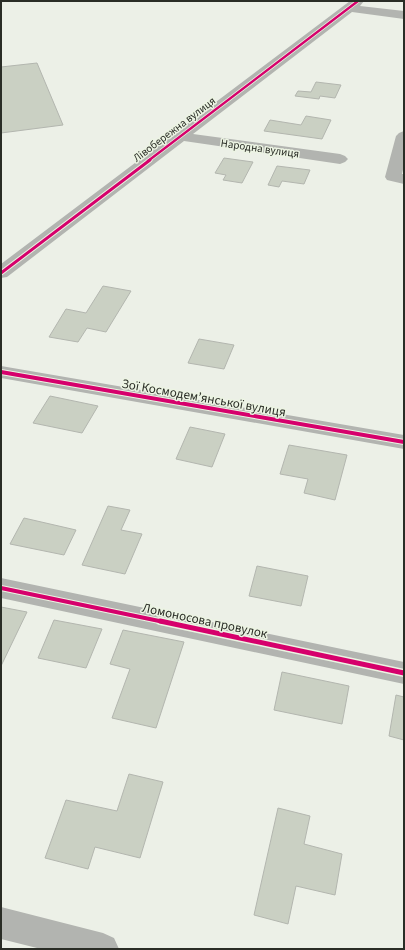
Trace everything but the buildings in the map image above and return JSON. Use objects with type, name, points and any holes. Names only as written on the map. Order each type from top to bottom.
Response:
[{"type":"street","points":[[354,5],[404,15]]},
{"type":"street","name":"Лівобережна вулиця","points":[[1,272],[354,5]]},
{"type":"street","name":"Народна вулиця","points":[[179,136],[340,159]]},
{"type":"street","points":[[404,136],[393,177],[404,178]]},
{"type":"street","name":"Зої Космодем’янської вулиця","points":[[1,372],[404,442]]},
{"type":"street","name":"Ломоносова провулок","points":[[1,588],[404,672]]},
{"type":"street","points":[[1,923],[103,949]]},
{"type":"cycle path","points":[[1,273],[358,1]]},
{"type":"cycle path","points":[[1,372],[404,442]]},
{"type":"cycle path","points":[[1,588],[404,673]]}]
